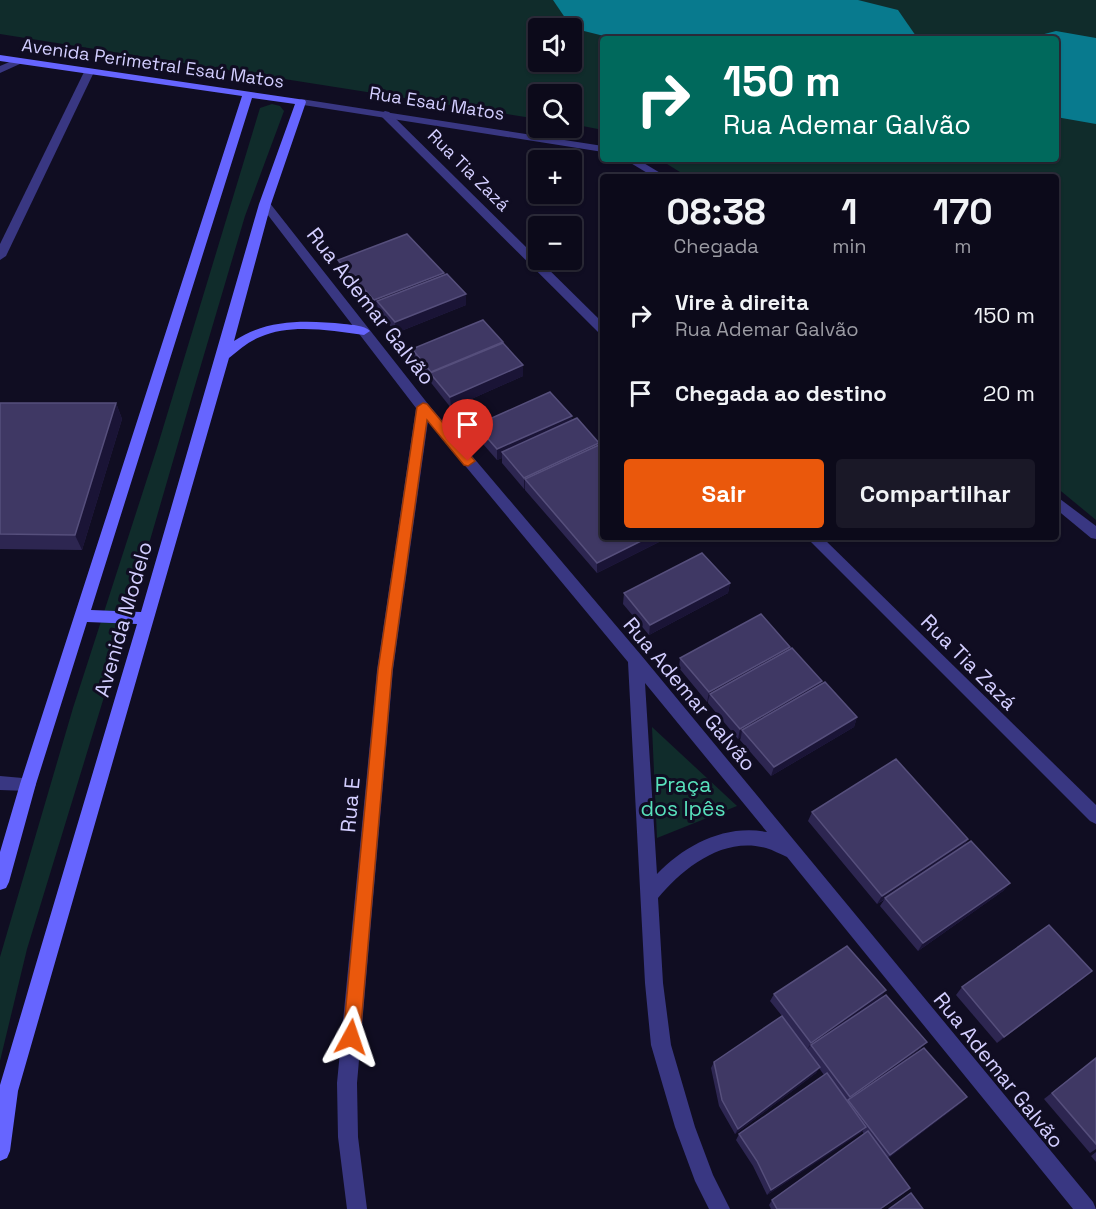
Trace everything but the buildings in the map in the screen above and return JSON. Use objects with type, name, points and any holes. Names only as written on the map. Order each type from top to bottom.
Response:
[{"type":"main road","name":"Avenida Perimetral Esaú Matos","points":[[0,58],[301,102]]},
{"type":"main road","name":"Avenida Modelo","points":[[0,882],[28,784],[248,93]]},
{"type":"main road","name":"Avenida Modelo","points":[[0,1151],[8,1091],[223,357],[265,204],[301,102]]},
{"type":"main road","points":[[223,357],[244,339],[280,326],[316,325],[364,331]]},
{"type":"main road","points":[[81,616],[145,618]]},
{"type":"street","points":[[0,70],[19,61]]},
{"type":"street","points":[[0,256],[89,72]]},
{"type":"street","name":"Rua Esaú Matos","points":[[301,102],[600,149]]},
{"type":"street","name":"Rua Tia Zazá","points":[[385,114],[600,327]]},
{"type":"street","points":[[634,162],[656,174]]},
{"type":"street","name":"Rua Ademar Galvão","points":[[265,204],[423,407],[636,660],[1086,1209]]},
{"type":"street","name":"Rua E","points":[[357,1209],[348,1137],[347,1083],[385,670],[423,407]]},
{"type":"street","points":[[1059,503],[1096,534]]},
{"type":"street","name":"Rua Tia Zazá","points":[[816,540],[1096,816]]},
{"type":"street","points":[[636,660],[654,983],[662,1045],[685,1127],[705,1181],[720,1209]]},
{"type":"street","points":[[0,783],[28,784]]},
{"type":"street","points":[[649,896],[671,870],[685,858],[707,847],[735,840],[763,839],[792,851]]},
{"type":"green space","points":[[0,0],[1096,0],[1096,520],[1059,489],[1059,174],[683,174],[664,162],[1059,162],[1059,36],[600,36],[600,129],[582,126],[582,84],[528,84],[528,117],[0,34]]},
{"type":"green space","points":[[272,104],[280,106],[284,111],[245,216],[115,661],[27,949],[0,1061],[0,957],[73,708],[157,448],[260,108]]},
{"type":"green space","name":"Praça dos Ipês","points":[[652,727],[737,806],[657,838]]},
{"type":"runway","points":[[619,0],[831,36]]},
{"type":"runway","points":[[1059,75],[1096,81]]},
{"type":"route","points":[[351,1037],[385,670],[423,407],[468,461]]}]
